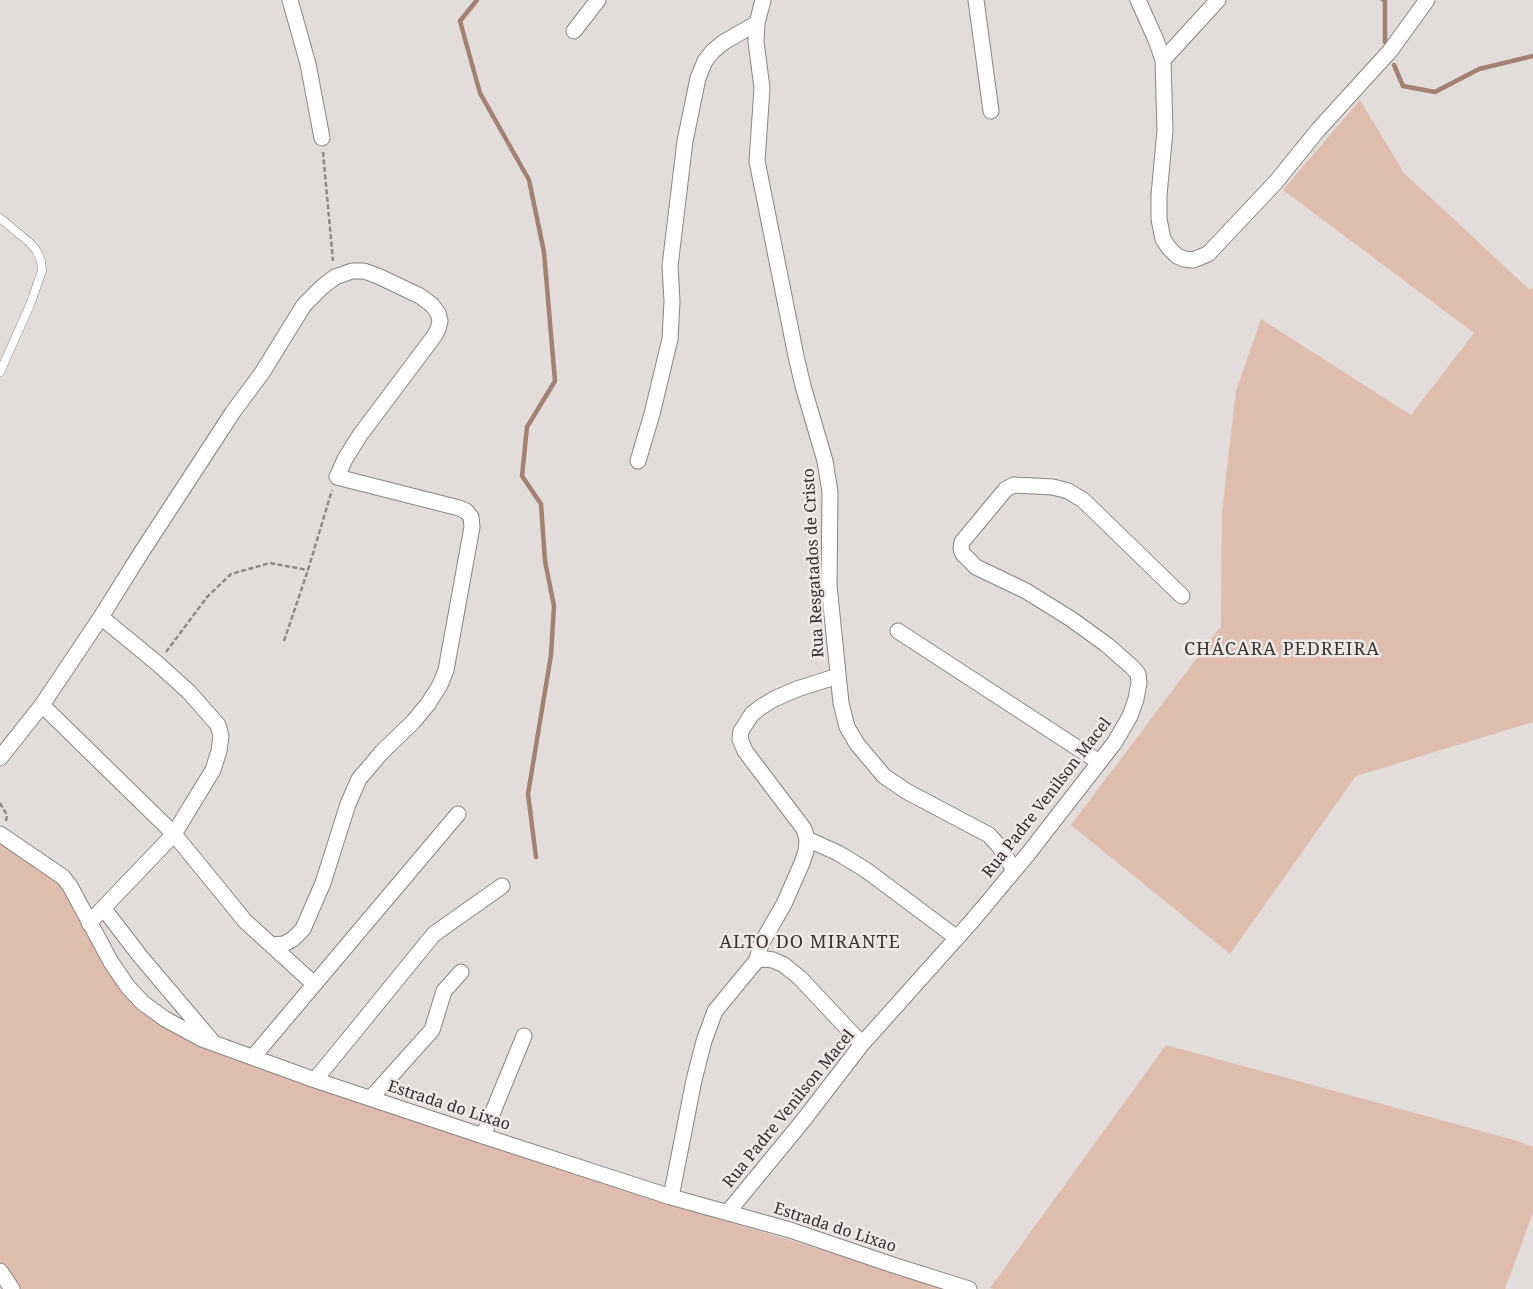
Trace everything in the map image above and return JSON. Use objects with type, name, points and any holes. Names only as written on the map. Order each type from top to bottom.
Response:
[{"type":"street","points":[[290,0],[308,64],[322,138]]},
{"type":"street","points":[[574,31],[598,0]]},
{"type":"street","name":"Rua Resgatados de Cristo","points":[[763,0],[757,24],[756,42],[762,88],[757,160],[796,356],[803,386],[826,460],[830,492],[829,584],[841,703],[847,727],[884,776],[906,791],[989,835],[999,846],[1014,870]]},
{"type":"street","points":[[976,0],[991,112]]},
{"type":"street","points":[[1138,0],[1163,60],[1165,131],[1159,194],[1159,219],[1163,238],[1177,256],[1193,260],[1208,254],[1275,182],[1318,130],[1390,51],[1427,0]]},
{"type":"street","points":[[1163,60],[1218,0]]},
{"type":"street","points":[[638,461],[652,414],[670,339],[672,301],[670,266],[685,141],[698,78],[705,61],[713,51],[732,37],[757,24]]},
{"type":"street","points":[[0,758],[42,705],[101,617],[140,553],[222,428],[262,373],[304,305],[322,286],[352,271],[364,271],[378,276],[420,296],[432,305],[438,313],[440,321],[438,329],[360,435],[345,459],[337,477],[459,508],[466,511],[471,517],[472,527],[446,670],[440,685],[428,704],[359,779],[348,804],[323,883],[303,929],[293,940],[284,944],[272,945]]},
{"type":"street","name":"Rua Padre Venilson Macel","points":[[728,1212],[802,1122],[862,1044],[957,938],[1014,870],[1114,742],[1130,716],[1136,699],[1139,683],[1138,674],[1107,645],[1071,619],[1026,592],[976,567],[963,554],[962,542],[1006,489],[1014,485],[1053,487],[1068,490],[1083,500],[1182,596]]},
{"type":"street","points":[[89,923],[174,834],[213,770],[221,736],[218,725],[189,692],[101,617]]},
{"type":"street","points":[[898,631],[1099,762]]},
{"type":"street","points":[[671,1197],[694,1080],[704,1040],[714,1011],[757,960],[761,944],[784,904],[806,851],[807,839],[804,829],[745,751],[740,739],[741,731],[752,714],[774,699],[797,689],[838,676]]},
{"type":"street","points":[[42,705],[174,834],[245,921],[314,984]]},
{"type":"street","points":[[253,1057],[458,814]]},
{"type":"street","name":"Estrada do Lixao","points":[[3,829],[63,877],[70,886],[111,962],[128,987],[143,1003],[165,1019],[202,1039],[315,1080],[483,1136],[671,1197],[790,1230],[892,1266],[970,1289]]},
{"type":"street","points":[[807,839],[838,853],[866,870],[957,938]]},
{"type":"street","points":[[315,1080],[434,934],[502,886]]},
{"type":"street","points":[[104,909],[140,956],[215,1044]]},
{"type":"street","points":[[757,960],[773,960],[784,965],[800,978],[862,1044]]},
{"type":"street","points":[[371,1098],[432,1030],[444,991],[461,972]]},
{"type":"street","points":[[483,1136],[524,1036]]},
{"type":"street","points":[[0,1271],[12,1289]]},
{"type":"lane","points":[[0,218],[36,250],[41,261],[42,271],[30,306],[0,372]]},
{"type":"path","points":[[322,138],[335,278]]},
{"type":"path","points":[[284,641],[337,477]]},
{"type":"path","points":[[158,664],[207,597],[231,574],[270,563],[308,570]]},
{"type":"path","points":[[0,804],[7,816],[3,829]]},
{"type":"shaded area","points":[[1360,100],[1404,173],[1530,290],[1533,287],[1533,722],[1356,776],[1230,954],[1071,825],[1221,626],[1222,511],[1236,391],[1261,319],[1411,415],[1474,333],[1283,190]]},
{"type":"shaded area","points":[[0,844],[36,864],[56,879],[69,895],[131,1000],[344,1096],[729,1222],[953,1289],[11,1289],[10,1281],[0,1262]]},
{"type":"shaded area","points":[[1166,1045],[1514,1140],[1533,1147],[1533,1213],[1505,1289],[990,1288]]},
{"type":"waterway","points":[[477,0],[460,21],[480,93],[529,180],[544,252],[555,381],[527,427],[522,476],[541,504],[545,561],[554,606],[551,655],[528,794],[536,857]]},
{"type":"waterway","points":[[1383,0],[1385,1],[1385,42]]},
{"type":"waterway","points":[[1394,65],[1403,86],[1435,92],[1479,69],[1533,56]]},
{"type":"district","name":"CHÁCARA PEDREIRA","points":[[1282,650]]},
{"type":"district","name":"ALTO DO MIRANTE","points":[[810,943]]}]
